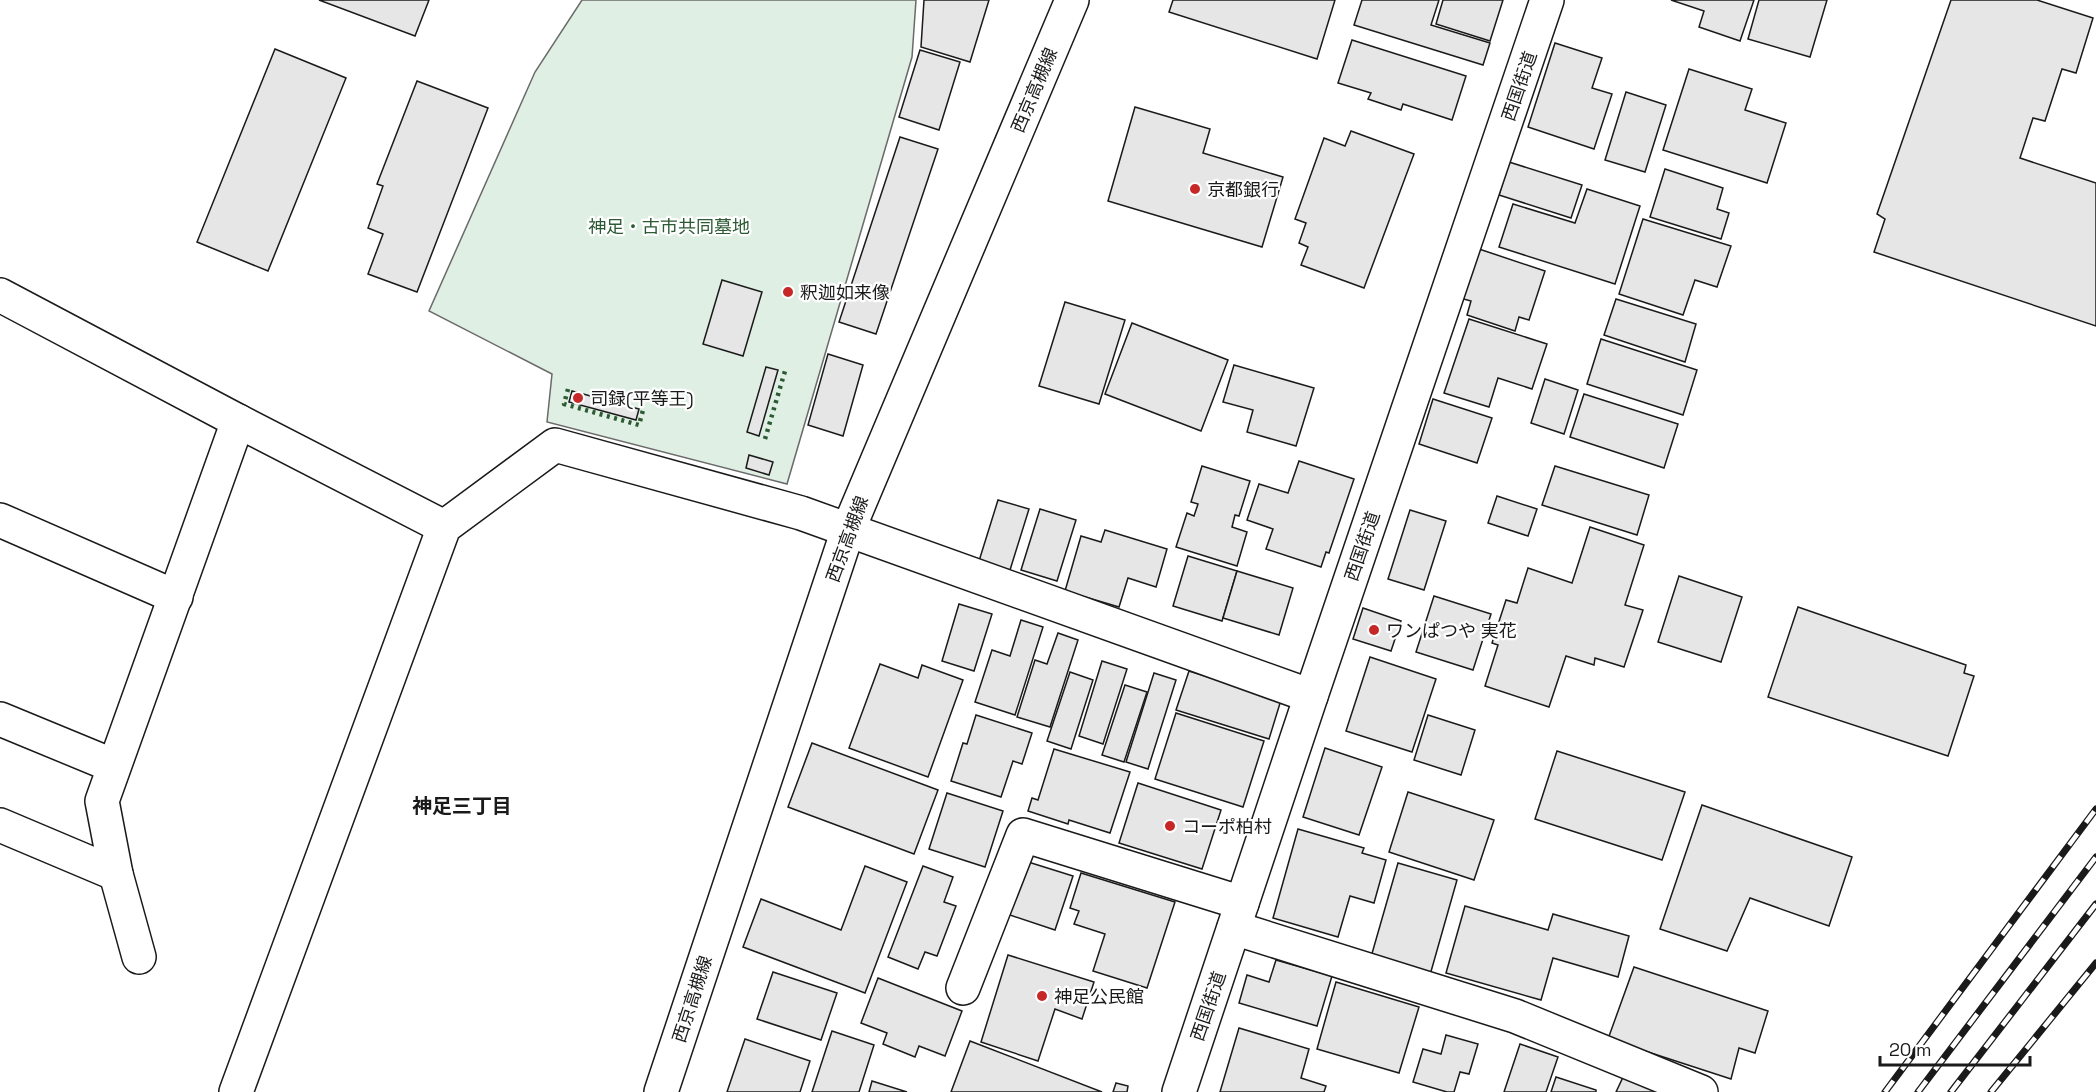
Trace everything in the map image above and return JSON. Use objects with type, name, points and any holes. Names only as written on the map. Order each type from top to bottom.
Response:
[{"type":"street","name":"西京高槻線","points":[[661,1092],[848,530],[1072,0]]},
{"type":"street","name":"西国街道","points":[[1179,1092],[1548,0]]},
{"type":"street","points":[[0,295],[444,527]]},
{"type":"street","points":[[139,957],[116,874],[102,801],[177,597],[238,421]]},
{"type":"street","points":[[236,1092],[444,527],[555,445],[801,513],[1311,696]]},
{"type":"street","points":[[0,520],[177,597]]},
{"type":"street","points":[[0,719],[114,766]]},
{"type":"street","points":[[0,825],[116,874]]},
{"type":"street","points":[[963,988],[1023,835],[1515,1016],[1701,1092]]},
{"type":"green space","name":"神足・古市共同墓地","points":[[582,0],[916,0],[912,57],[787,484],[547,422],[552,374],[429,311],[535,72]]},
{"type":"building","points":[[319,0],[429,0],[415,36]]},
{"type":"building","points":[[924,0],[989,0],[970,62],[921,47]]},
{"type":"building","points":[[1173,0],[1335,0],[1317,59],[1169,12]]},
{"type":"building","points":[[1362,0],[1439,0],[1431,25],[1490,43],[1483,65],[1354,25]]},
{"type":"building","points":[[1443,0],[1503,0],[1490,41],[1436,24]]},
{"type":"building","points":[[1671,0],[1754,0],[1740,41],[1699,27],[1704,11]]},
{"type":"building","points":[[1759,0],[1827,0],[1810,57],[1748,39]]},
{"type":"building","points":[[1951,0],[2037,0],[2093,18],[2076,73],[2062,69],[2045,121],[2033,118],[2020,158],[2096,183],[2096,326],[1874,252],[1885,219],[1877,214]]},
{"type":"building","points":[[1352,40],[1466,76],[1452,120],[1403,104],[1401,110],[1368,99],[1371,93],[1338,83]]},
{"type":"building","points":[[1555,43],[1602,58],[1592,88],[1612,94],[1594,149],[1528,127]]},
{"type":"building","points":[[275,49],[346,78],[268,271],[197,242]]},
{"type":"building","points":[[920,50],[960,62],[939,130],[899,117]]},
{"type":"building","points":[[1689,69],[1752,89],[1745,110],[1786,123],[1767,183],[1663,150]]},
{"type":"building","points":[[417,81],[488,108],[417,292],[368,274],[383,234],[368,228],[383,186],[377,184]]},
{"type":"building","points":[[1626,92],[1666,105],[1645,172],[1605,160]]},
{"type":"building","name":"京都銀行","points":[[1135,107],[1210,129],[1203,153],[1283,177],[1262,247],[1108,201]]},
{"type":"building","points":[[1351,131],[1414,154],[1364,288],[1301,265],[1308,247],[1299,243],[1306,223],[1295,219],[1324,138],[1345,146]]},
{"type":"building","points":[[900,137],[938,149],[876,334],[839,322]]},
{"type":"building","points":[[1509,162],[1582,185],[1571,218],[1499,195]]},
{"type":"building","points":[[1665,169],[1723,188],[1717,209],[1729,213],[1721,239],[1650,217]]},
{"type":"building","points":[[1587,189],[1640,206],[1615,284],[1499,247],[1513,204],[1575,223]]},
{"type":"building","points":[[1643,219],[1731,246],[1717,287],[1695,280],[1683,315],[1619,294]]},
{"type":"building","points":[[1476,248],[1545,271],[1529,320],[1519,317],[1515,331],[1467,315],[1471,301],[1460,298]]},
{"type":"building","points":[[722,280],[762,292],[743,356],[703,344]]},
{"type":"building","points":[[1616,299],[1696,324],[1685,362],[1604,335]]},
{"type":"building","points":[[1065,302],[1125,320],[1099,404],[1039,386]]},
{"type":"building","points":[[1469,319],[1547,344],[1532,389],[1498,378],[1489,407],[1444,393]]},
{"type":"building","points":[[1132,323],[1228,360],[1201,431],[1105,394]]},
{"type":"building","points":[[1601,339],[1697,370],[1683,415],[1587,384]]},
{"type":"building","points":[[828,354],[863,365],[843,436],[808,425]]},
{"type":"building","points":[[1234,365],[1314,388],[1296,446],[1247,432],[1253,410],[1223,402]]},
{"type":"building","points":[[766,367],[778,370],[759,436],[747,432]]},
{"type":"building","points":[[1545,379],[1578,390],[1564,434],[1531,423]]},
{"type":"building","points":[[572,391],[639,409],[636,420],[569,402]]},
{"type":"building","points":[[1584,394],[1678,424],[1664,468],[1570,437]]},
{"type":"building","points":[[1433,399],[1492,418],[1477,463],[1419,444]]},
{"type":"building","points":[[749,455],[773,462],[769,475],[746,468]]},
{"type":"building","points":[[1299,461],[1354,479],[1329,553],[1326,552],[1321,567],[1266,549],[1273,529],[1247,520],[1259,484],[1288,493]]},
{"type":"building","points":[[1202,466],[1250,481],[1239,516],[1235,515],[1232,527],[1247,532],[1237,566],[1176,547],[1187,513],[1194,516],[1198,504],[1191,502]]},
{"type":"building","points":[[1555,466],[1649,495],[1637,535],[1542,505]]},
{"type":"building","points":[[1497,496],[1537,509],[1528,536],[1488,523]]},
{"type":"building","points":[[998,500],[1029,509],[1010,570],[979,561]]},
{"type":"building","points":[[1040,509],[1076,520],[1057,581],[1021,570]]},
{"type":"building","points":[[1410,510],[1446,521],[1424,590],[1388,579]]},
{"type":"building","points":[[1590,527],[1644,545],[1625,605],[1643,610],[1624,667],[1595,658],[1594,665],[1566,656],[1549,707],[1485,686],[1498,645],[1492,643],[1506,600],[1517,603],[1528,568],[1572,583]]},
{"type":"building","points":[[1105,530],[1167,549],[1156,587],[1128,578],[1119,607],[1065,591],[1081,536],[1101,542]]},
{"type":"building","points":[[1188,556],[1237,571],[1222,621],[1173,606]]},
{"type":"building","points":[[1237,571],[1293,588],[1279,635],[1223,618]]},
{"type":"building","points":[[1679,576],[1742,597],[1721,662],[1658,642]]},
{"type":"building","points":[[1434,596],[1491,614],[1473,670],[1416,652]]},
{"type":"building","points":[[959,604],[992,614],[974,671],[942,661]]},
{"type":"building","points":[[1798,607],[1966,665],[1964,673],[1974,676],[1948,756],[1768,697]]},
{"type":"building","points":[[1363,608],[1401,621],[1391,651],[1353,639]]},
{"type":"building","points":[[1021,620],[1043,627],[1015,715],[975,702],[992,650],[1010,656]]},
{"type":"building","points":[[1058,633],[1078,640],[1050,727],[1017,717],[1035,660],[1047,664]]},
{"type":"building","points":[[1370,657],[1436,679],[1412,752],[1346,731]]},
{"type":"building","points":[[1102,661],[1127,669],[1103,744],[1079,736]]},
{"type":"building","points":[[880,664],[918,678],[922,665],[963,680],[928,777],[849,748]]},
{"type":"building","points":[[1189,671],[1281,700],[1269,739],[1176,710]]},
{"type":"building","points":[[1070,672],[1093,680],[1071,749],[1047,741]]},
{"type":"building","points":[[1154,673],[1176,680],[1148,769],[1126,762]]},
{"type":"building","points":[[1125,685],[1147,692],[1124,762],[1102,755]]},
{"type":"building","points":[[1176,713],[1264,741],[1243,807],[1155,779]]},
{"type":"building","points":[[976,715],[1032,733],[1022,764],[1013,761],[1001,797],[951,781],[963,743],[967,744]]},
{"type":"building","points":[[1428,715],[1475,730],[1461,775],[1414,760]]},
{"type":"building","points":[[812,743],[938,790],[914,854],[788,807]]},
{"type":"building","points":[[1325,748],[1382,767],[1359,835],[1303,817]]},
{"type":"building","points":[[1054,749],[1130,772],[1110,833],[1069,820],[1068,824],[1028,811],[1032,798],[1038,800]]},
{"type":"building","points":[[1557,751],[1685,792],[1662,860],[1535,819]]},
{"type":"building","name":"コーポ柏村","points":[[1138,783],[1221,810],[1202,869],[1119,843]]},
{"type":"building","points":[[1408,792],[1494,820],[1474,880],[1389,852]]},
{"type":"building","points":[[947,793],[1003,811],[985,867],[929,849]]},
{"type":"building","points":[[1702,805],[1852,857],[1829,926],[1750,898],[1727,951],[1660,929]]},
{"type":"building","points":[[1298,829],[1364,848],[1362,853],[1386,860],[1374,903],[1350,896],[1338,937],[1273,918]]},
{"type":"building","points":[[1025,861],[1073,876],[1055,930],[1007,914]]},
{"type":"building","points":[[1398,863],[1457,880],[1430,975],[1371,957]]},
{"type":"building","points":[[865,866],[907,882],[865,993],[743,947],[761,899],[841,930]]},
{"type":"building","points":[[923,866],[953,877],[944,902],[956,906],[937,956],[925,952],[918,969],[888,957]]},
{"type":"building","points":[[1081,873],[1175,902],[1147,988],[1093,971],[1105,934],[1074,924],[1079,911],[1070,908]]},
{"type":"building","points":[[1465,906],[1548,930],[1553,914],[1629,936],[1618,977],[1553,958],[1541,1000],[1446,973]]},
{"type":"building","name":"神足公民館","points":[[1008,955],[1094,982],[1082,1019],[1055,1009],[1038,1061],[981,1042]]},
{"type":"building","points":[[1276,960],[1332,976],[1317,1026],[1239,1003],[1247,975],[1269,982]]},
{"type":"building","points":[[1634,967],[1768,1011],[1755,1053],[1739,1048],[1731,1079],[1608,1039]]},
{"type":"building","points":[[773,972],[837,993],[821,1040],[757,1019]]},
{"type":"building","points":[[878,978],[962,1011],[945,1056],[919,1046],[915,1057],[883,1044],[887,1033],[861,1023]]},
{"type":"building","points":[[1336,982],[1419,1007],[1399,1073],[1317,1049]]},
{"type":"building","points":[[1239,1028],[1309,1049],[1301,1078],[1326,1086],[1324,1092],[1220,1092]]},
{"type":"building","points":[[832,1031],[874,1045],[859,1092],[812,1092]]},
{"type":"building","points":[[1446,1035],[1478,1044],[1469,1074],[1460,1072],[1454,1092],[1413,1082],[1423,1049],[1441,1054]]},
{"type":"building","points":[[745,1039],[810,1061],[800,1092],[727,1092]]},
{"type":"building","points":[[970,1041],[1102,1092],[951,1092]]},
{"type":"building","points":[[1520,1044],[1558,1057],[1546,1092],[1504,1092]]},
{"type":"building","points":[[1625,1073],[1664,1092],[1616,1092]]},
{"type":"building","points":[[1556,1077],[1596,1090],[1596,1092],[1551,1092]]},
{"type":"building","points":[[872,1081],[907,1092],[869,1092]]},
{"type":"building","points":[[1116,1083],[1128,1086],[1127,1092],[1113,1092]]},
{"type":"railway","points":[[1885,1092],[2096,809]]},
{"type":"railway","points":[[1918,1092],[2096,857]]},
{"type":"railway","points":[[1951,1092],[2096,904]]},
{"type":"railway","points":[[1991,1092],[2096,963]]},
{"type":"hedge","points":[[765,439],[785,371]]},
{"type":"hedge","points":[[568,389],[564,404],[639,425],[643,410]]},
{"type":"place","name":"京都銀行","points":[[1195,189]]},
{"type":"place","name":"釈迦如来像","points":[[788,292]]},
{"type":"place","name":"司録(平等王)","points":[[578,398]]},
{"type":"place","name":"ワンぱつや 実花","points":[[1374,630]]},
{"type":"place","name":"コーポ柏村","points":[[1170,826]]},
{"type":"place","name":"神足公民館","points":[[1042,996]]},
{"type":"district","name":"神足三丁目","points":[[462,806]]}]
